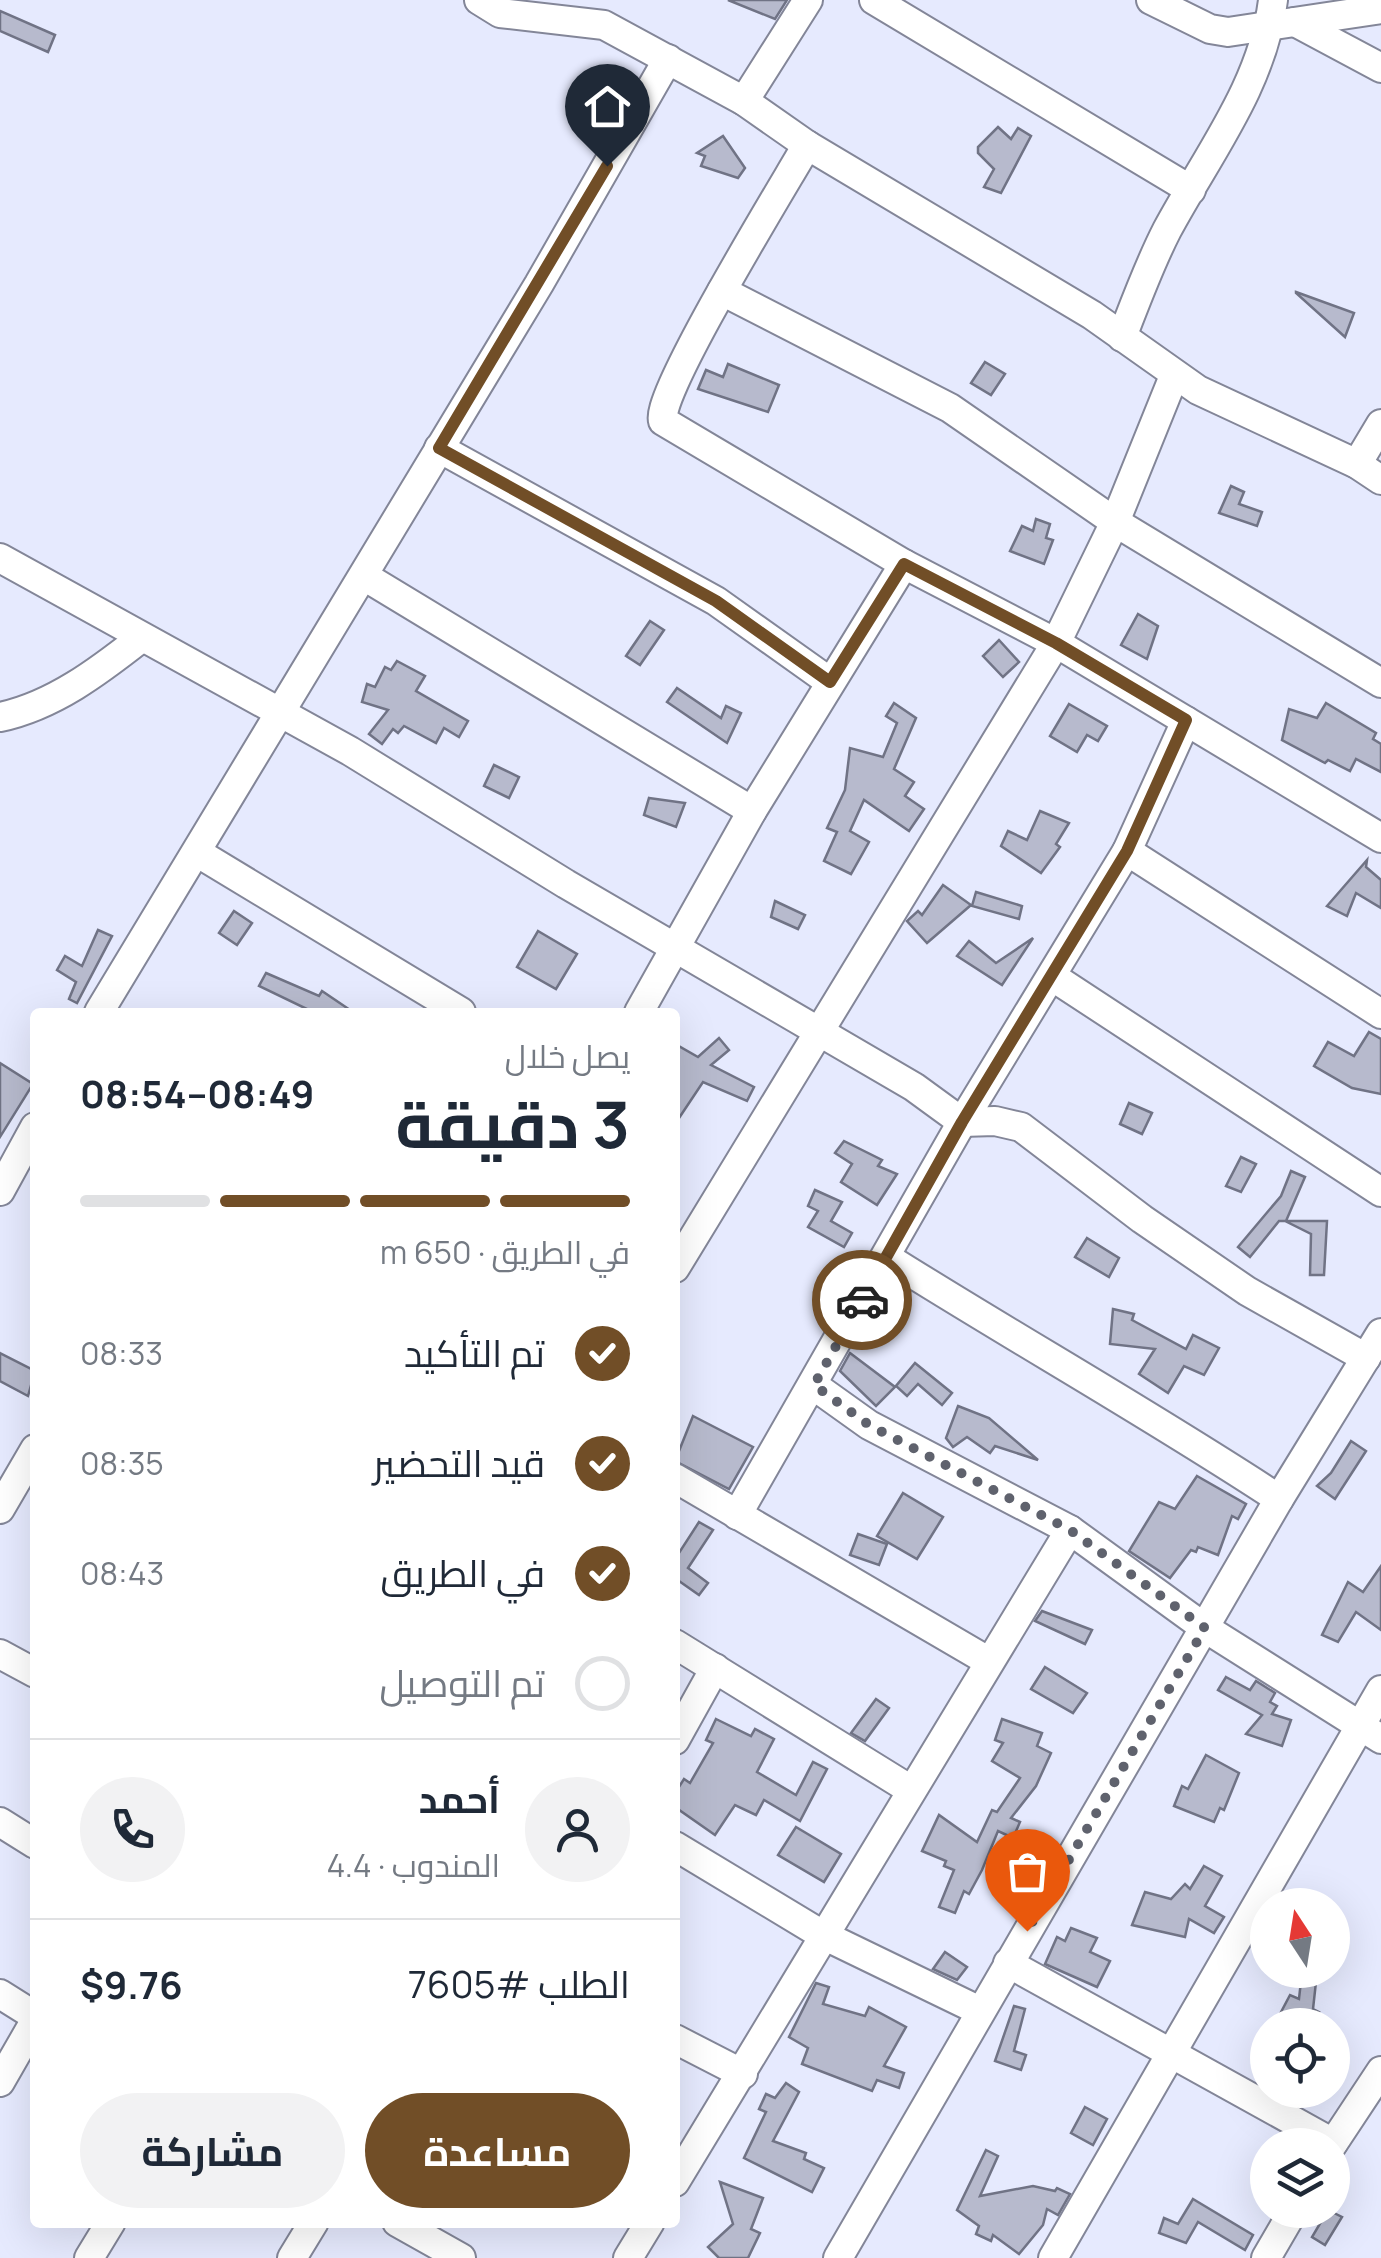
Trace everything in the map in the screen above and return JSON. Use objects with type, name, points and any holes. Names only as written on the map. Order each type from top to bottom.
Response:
[{"type":"street","points":[[479,0],[500,13],[573,18],[604,25],[744,101],[807,146],[1122,337],[1174,376],[1357,464],[1381,480]]},
{"type":"street","points":[[744,101],[808,0]]},
{"type":"street","points":[[874,0],[1191,190]]},
{"type":"street","points":[[1150,0],[1210,29],[1342,8],[1381,9]]},
{"type":"street","points":[[1122,337],[1168,230],[1229,124],[1279,17]]},
{"type":"street","points":[[1279,17],[1381,68]]},
{"type":"street","points":[[102,1008],[364,576],[668,60]]},
{"type":"street","points":[[807,146],[722,291],[661,410],[663,420],[904,564],[1056,643],[1381,838]]},
{"type":"street","points":[[722,291],[950,408],[1116,522],[1381,683]]},
{"type":"street","points":[[680,1260],[1056,643],[1116,522],[1174,376]]},
{"type":"street","points":[[1357,464],[1381,424]]},
{"type":"street","points":[[439,448],[716,601],[830,682]]},
{"type":"street","points":[[0,558],[281,712],[675,950],[914,1088],[962,1122],[994,1121],[1021,1127],[1142,1219],[1248,1292],[1366,1358]]},
{"type":"street","points":[[641,1008],[752,810],[904,564]]},
{"type":"street","points":[[364,576],[752,810]]},
{"type":"street","points":[[0,718],[28,710],[70,688],[142,638]]},
{"type":"street","points":[[737,1515],[962,1122],[1127,851],[1186,720]]},
{"type":"street","points":[[1127,851],[1379,1009]]},
{"type":"street","points":[[198,853],[452,1008]]},
{"type":"street","points":[[1053,977],[1381,1192]]},
{"type":"street","points":[[0,1191],[30,1136]]},
{"type":"street","points":[[886,1256],[991,1323],[1136,1405],[1279,1499]]},
{"type":"street","points":[[838,2258],[1279,1499],[1381,1333]]},
{"type":"street","points":[[814,1385],[869,1425],[1070,1530],[1205,1628],[1371,1733]]},
{"type":"street","points":[[0,1509],[23,1464]]},
{"type":"street","points":[[680,1481],[988,1661]]},
{"type":"street","points":[[680,2174],[821,1934],[1070,1530]]},
{"type":"street","points":[[680,1647],[912,1790]]},
{"type":"street","points":[[0,1654],[30,1670]]},
{"type":"street","points":[[680,1731],[715,1668]]},
{"type":"street","points":[[1053,2258],[1168,2054],[1371,1733],[1381,1690]]},
{"type":"street","points":[[0,1822],[30,1841]]},
{"type":"street","points":[[680,1849],[821,1934],[980,2011]]},
{"type":"street","points":[[1008,1962],[1303,2128]]},
{"type":"street","points":[[0,1994],[30,2015]]},
{"type":"street","points":[[0,2082],[30,2028]]},
{"type":"street","points":[[680,2041],[742,2074]]},
{"type":"street","points":[[1345,2128],[1376,2091]]},
{"type":"street","points":[[89,2258],[107,2228]]},
{"type":"street","points":[[292,2258],[310,2228]]},
{"type":"street","points":[[408,2228],[461,2258]]},
{"type":"street","points":[[628,2258],[646,2228]]},
{"type":"street","points":[[1266,2258],[1284,2228]]},
{"type":"building","points":[[728,0],[787,0],[775,19]]},
{"type":"building","points":[[0,11],[55,35],[48,52],[0,31]]},
{"type":"building","points":[[998,127],[1011,139],[1018,128],[1031,136],[1001,193],[984,187],[994,169],[978,153],[978,147]]},
{"type":"building","points":[[723,136],[745,168],[738,178],[701,166],[705,156],[697,153]]},
{"type":"building","points":[[1296,293],[1354,313],[1345,337]]},
{"type":"building","points":[[985,362],[1005,374],[991,395],[971,383]]},
{"type":"building","points":[[728,364],[779,385],[768,412],[698,389],[706,370],[723,377]]},
{"type":"building","points":[[1231,486],[1244,492],[1239,504],[1262,512],[1257,526],[1219,513]]},
{"type":"building","points":[[1036,519],[1050,524],[1046,538],[1053,540],[1044,564],[1010,551],[1022,526],[1033,531]]},
{"type":"building","points":[[1138,614],[1158,626],[1147,659],[1121,645]]},
{"type":"building","points":[[650,621],[664,630],[640,665],[626,656]]},
{"type":"building","points":[[999,640],[1019,662],[1003,677],[983,656]]},
{"type":"building","points":[[397,661],[425,676],[416,691],[468,721],[459,737],[444,728],[436,743],[404,726],[398,733],[393,729],[382,744],[369,734],[388,710],[362,702],[367,684],[375,687],[385,667],[391,670]]},
{"type":"building","points":[[677,688],[721,718],[726,706],[741,713],[727,743],[667,702]]},
{"type":"building","points":[[894,703],[916,718],[894,769],[914,782],[905,796],[924,809],[909,831],[864,800],[850,831],[869,842],[851,874],[824,861],[837,832],[827,828],[845,790],[850,748],[883,757],[897,723],[886,716]]},
{"type":"building","points":[[1326,703],[1376,733],[1373,739],[1381,744],[1381,772],[1356,759],[1350,771],[1328,760],[1325,763],[1282,740],[1289,709],[1317,718]]},
{"type":"building","points":[[1069,704],[1107,726],[1098,741],[1087,735],[1077,752],[1050,736]]},
{"type":"building","points":[[494,765],[519,777],[509,798],[484,786]]},
{"type":"building","points":[[649,798],[685,803],[676,827],[644,815]]},
{"type":"building","points":[[1040,811],[1069,823],[1056,844],[1060,847],[1041,873],[1001,846],[1008,831],[1027,840]]},
{"type":"building","points":[[1367,860],[1366,867],[1381,880],[1381,908],[1356,893],[1347,916],[1327,906]]},
{"type":"building","points":[[943,885],[971,905],[927,943],[907,921],[918,911],[922,915]]},
{"type":"building","points":[[976,892],[1022,906],[1019,919],[972,906]]},
{"type":"building","points":[[775,901],[805,915],[798,929],[771,917]]},
{"type":"building","points":[[234,911],[252,923],[237,945],[219,933]]},
{"type":"building","points":[[98,930],[112,936],[77,1003],[69,999],[76,982],[57,970],[65,956],[82,966]]},
{"type":"building","points":[[538,931],[577,954],[556,989],[517,967]]},
{"type":"building","points":[[1033,938],[1002,985],[957,956],[969,941],[996,963]]},
{"type":"building","points":[[266,973],[319,996],[322,991],[347,1008],[305,1008],[259,986]]},
{"type":"building","points":[[1369,1032],[1381,1039],[1381,1094],[1352,1088],[1314,1066],[1328,1042],[1354,1056]]},
{"type":"building","points":[[719,1038],[729,1050],[711,1065],[754,1087],[747,1101],[703,1082],[680,1116],[680,1047],[698,1057]]},
{"type":"building","points":[[0,1063],[30,1082],[30,1089],[0,1137]]},
{"type":"building","points":[[1129,1103],[1152,1113],[1142,1134],[1120,1124]]},
{"type":"building","points":[[844,1141],[882,1160],[878,1166],[897,1174],[877,1205],[841,1182],[852,1164],[835,1153]]},
{"type":"building","points":[[1241,1157],[1256,1164],[1241,1192],[1226,1186]]},
{"type":"building","points":[[1291,1171],[1305,1177],[1286,1221],[1327,1221],[1324,1275],[1310,1275],[1311,1234],[1285,1221],[1279,1221],[1250,1257],[1238,1247],[1281,1196]]},
{"type":"building","points":[[815,1190],[842,1202],[831,1221],[852,1233],[844,1247],[808,1227],[818,1211],[808,1206]]},
{"type":"building","points":[[1087,1238],[1119,1258],[1109,1277],[1075,1257]]},
{"type":"building","points":[[1113,1309],[1134,1314],[1132,1320],[1186,1349],[1193,1335],[1219,1348],[1204,1375],[1184,1366],[1168,1393],[1139,1374],[1155,1349],[1110,1344]]},
{"type":"building","points":[[0,1353],[30,1368],[28,1396],[0,1381]]},
{"type":"building","points":[[850,1353],[895,1387],[876,1406],[840,1371]]},
{"type":"building","points":[[915,1363],[952,1393],[942,1405],[918,1384],[907,1396],[896,1386]]},
{"type":"building","points":[[958,1406],[989,1418],[1038,1460],[995,1446],[990,1453],[967,1437],[953,1447],[946,1438]]},
{"type":"building","points":[[693,1416],[753,1447],[729,1489],[680,1464],[680,1448]]},
{"type":"building","points":[[1351,1441],[1366,1451],[1335,1499],[1317,1486],[1331,1473]]},
{"type":"building","points":[[1197,1476],[1246,1504],[1238,1519],[1232,1516],[1218,1555],[1198,1547],[1196,1552],[1191,1550],[1170,1578],[1129,1551],[1159,1502],[1175,1509]]},
{"type":"building","points":[[903,1493],[943,1517],[917,1559],[877,1536]]},
{"type":"building","points":[[699,1522],[713,1530],[688,1568],[708,1583],[699,1595],[680,1582],[680,1551]]},
{"type":"building","points":[[858,1534],[887,1544],[879,1565],[850,1555]]},
{"type":"building","points":[[1381,1566],[1381,1630],[1356,1612],[1338,1642],[1322,1635],[1348,1582],[1363,1592]]},
{"type":"building","points":[[1042,1611],[1092,1630],[1085,1644],[1035,1621]]},
{"type":"building","points":[[1045,1667],[1087,1693],[1073,1713],[1031,1689]]},
{"type":"building","points":[[1226,1677],[1250,1690],[1256,1681],[1275,1693],[1270,1702],[1277,1706],[1272,1714],[1291,1720],[1282,1746],[1246,1734],[1262,1715],[1218,1690]]},
{"type":"building","points":[[876,1699],[889,1708],[865,1741],[851,1733]]},
{"type":"building","points":[[716,1719],[751,1736],[755,1729],[774,1739],[757,1772],[796,1795],[813,1762],[827,1769],[800,1821],[764,1800],[756,1815],[735,1805],[715,1835],[680,1810],[680,1785],[684,1779],[690,1783],[713,1743],[706,1740]]},
{"type":"building","points":[[1002,1719],[1042,1733],[1037,1746],[1051,1753],[1036,1786],[1011,1818],[1020,1822],[1013,1838],[998,1831],[982,1870],[969,1894],[964,1891],[955,1913],[939,1907],[954,1870],[944,1866],[946,1861],[922,1851],[939,1815],[977,1842],[992,1810],[997,1812],[1020,1778],[992,1761],[1003,1743],[995,1740]]},
{"type":"building","points":[[1206,1755],[1239,1773],[1224,1810],[1220,1808],[1214,1822],[1174,1806],[1182,1786],[1188,1789]]},
{"type":"building","points":[[796,1827],[841,1854],[824,1882],[778,1855]]},
{"type":"building","points":[[1204,1866],[1222,1876],[1205,1906],[1224,1917],[1214,1933],[1189,1919],[1185,1937],[1132,1925],[1145,1892],[1171,1899],[1185,1884],[1190,1889]]},
{"type":"building","points":[[1071,1928],[1097,1938],[1090,1952],[1110,1961],[1097,1987],[1045,1964],[1057,1937],[1065,1941]]},
{"type":"building","points":[[945,1952],[967,1967],[957,1980],[933,1969]]},
{"type":"building","points":[[816,1983],[829,1987],[823,2004],[865,2016],[869,2007],[906,2027],[884,2066],[904,2073],[899,2088],[877,2080],[872,2091],[802,2064],[808,2048],[789,2037]]},
{"type":"building","points":[[1300,1988],[1315,1988],[1313,2008],[1283,2008],[1290,1995],[1299,1999]]},
{"type":"building","points":[[1014,2006],[1025,2009],[1014,2051],[1026,2055],[1021,2070],[995,2061]]},
{"type":"building","points":[[786,2083],[799,2092],[773,2141],[806,2153],[804,2159],[824,2168],[812,2192],[744,2158],[766,2112],[759,2109],[766,2094],[775,2098]]},
{"type":"building","points":[[1085,2107],[1107,2119],[1093,2145],[1071,2133]]},
{"type":"building","points":[[986,2150],[998,2156],[980,2196],[1033,2186],[1055,2191],[1057,2188],[1070,2194],[1058,2215],[1047,2209],[1043,2225],[1019,2254],[993,2235],[991,2241],[976,2234],[979,2226],[957,2210]]},
{"type":"building","points":[[720,2182],[763,2198],[751,2229],[760,2233],[748,2258],[719,2258],[708,2247],[733,2224]]},
{"type":"building","points":[[1193,2199],[1253,2235],[1245,2250],[1198,2222],[1186,2243],[1159,2233],[1164,2218],[1178,2224]]},
{"type":"building","points":[[1317,2228],[1335,2228],[1325,2245],[1312,2237]]},
{"type":"way so far","points":[[862,1300],[814,1385],[869,1425],[1070,1530],[1205,1628],[1027,1931]]},
{"type":"route","points":[[607,166],[439,448],[716,601],[830,682],[904,564],[1056,643],[1186,720],[1127,851],[962,1122],[862,1300]]}]
